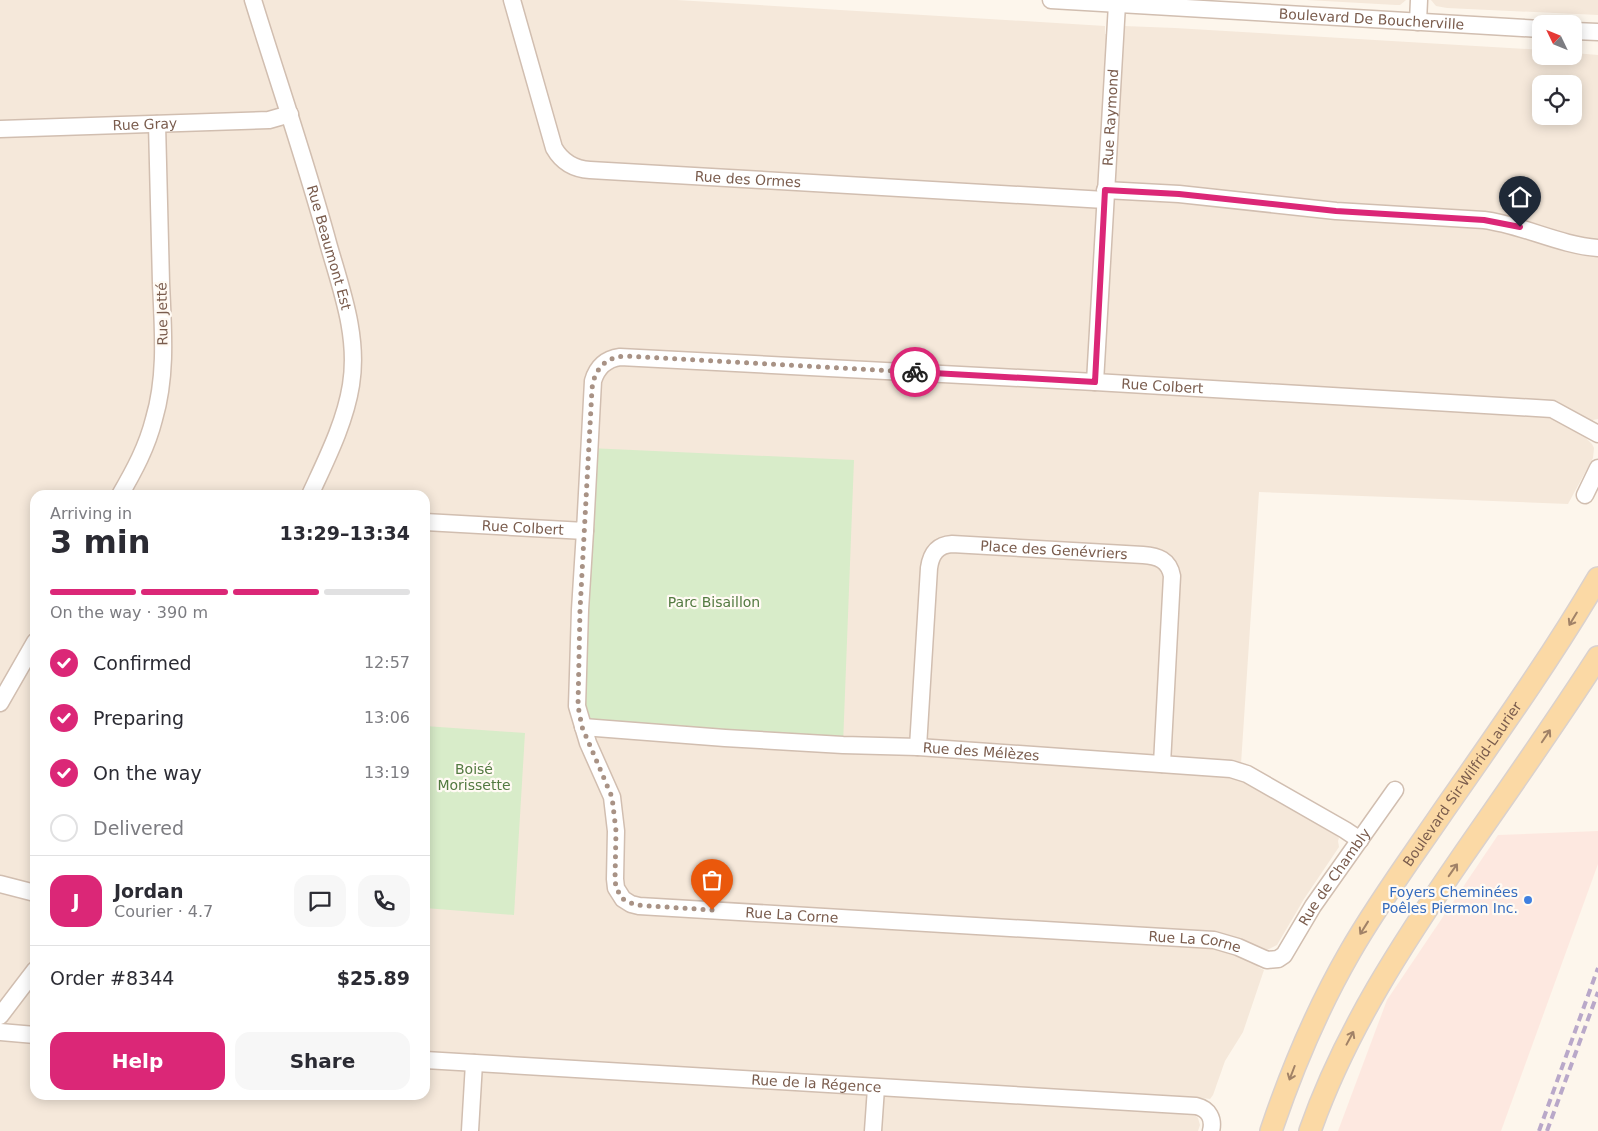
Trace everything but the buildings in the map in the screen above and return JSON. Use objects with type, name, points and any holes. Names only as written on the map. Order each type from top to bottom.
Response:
[{"type":"main road","name":"Boulevard Sir-Wilfrid-Laurier","points":[[1271,1131],[1307,1035],[1350,951],[1409,861],[1532,684],[1598,578]]},
{"type":"main road","points":[[1310,1131],[1346,1045],[1386,971],[1444,882],[1598,657]]},
{"type":"street","name":"Rue Beaumont Est","points":[[253,0],[323,225],[346,306],[353,347],[351,385],[346,407],[338,431],[312,490]]},
{"type":"street","name":"Rue des Ormes","points":[[512,0],[554,148],[563,160],[576,168],[600,171],[1105,195],[1179,194],[1336,211],[1484,220],[1508,224],[1576,244],[1598,248]]},
{"type":"street","name":"Boulevard De Boucherville","points":[[1051,0],[1532,28]]},
{"type":"street","points":[[1418,22],[1419,0]]},
{"type":"street","name":"Rue Raymond","points":[[1095,382],[1117,4]]},
{"type":"street","points":[[1582,31],[1598,32]]},
{"type":"street","name":"Rue Gray","points":[[0,129],[269,120],[290,114]]},
{"type":"street","name":"Rue Jetté","points":[[123,490],[146,444],[154,419],[162,381],[163,340],[157,124]]},
{"type":"street","name":"Rue Colbert","points":[[430,522],[585,531],[593,381],[596,372],[602,364],[615,357],[625,356],[1552,409],[1598,434]]},
{"type":"street","points":[[1585,495],[1598,468]]},
{"type":"street","name":"Rue La Corne","points":[[585,531],[580,610],[578,706],[582,727],[612,797],[616,831],[615,884],[620,896],[631,904],[639,906],[1214,940],[1238,947],[1267,960],[1273,960]]},
{"type":"street","name":"Place des Genévriers","points":[[918,747],[929,568],[932,556],[937,549],[944,545],[952,544],[1143,555],[1162,559],[1168,565],[1172,576],[1162,764]]},
{"type":"street","points":[[0,703],[30,651]]},
{"type":"street","name":"Rue des Mélèzes","points":[[582,727],[1226,768],[1242,772],[1360,840]]},
{"type":"street","name":"Rue de Chambly","points":[[1273,960],[1278,960],[1286,952],[1313,906],[1395,790]]},
{"type":"street","points":[[0,884],[30,892]]},
{"type":"street","points":[[0,1016],[30,977]]},
{"type":"street","points":[[0,1032],[30,1035]]},
{"type":"street","name":"Rue de la Régence","points":[[430,1060],[1196,1106],[1206,1111],[1212,1120],[1211,1131]]},
{"type":"street","points":[[470,1131],[474,1063]]},
{"type":"street","points":[[874,1131],[876,1088]]},
{"type":"shaded area","points":[[0,0],[677,0],[1105,26],[1105,34],[1124,35],[1124,26],[1528,49],[1532,49],[1532,65],[1582,65],[1582,54],[1598,55],[1598,419],[1593,420],[1585,437],[1594,448],[1593,458],[1568,504],[1259,492],[1240,779],[1337,836],[1339,838],[1339,847],[1304,899],[1277,945],[1267,950],[1258,967],[1264,970],[1243,1032],[1225,1061],[1213,1095],[1210,1099],[1202,1098],[1196,1116],[1200,1125],[1198,1131],[0,1131]]},
{"type":"shaded area","points":[[1307,0],[1406,0],[1400,5],[1396,5]]},
{"type":"shaded area","points":[[1431,0],[1598,0],[1598,15],[1447,8],[1436,6]]},
{"type":"shaded area","points":[[1598,831],[1598,864],[1501,1131],[1338,1131],[1387,1000],[1498,835]]},
{"type":"green space","name":"Parc Bisaillon","points":[[589,448],[854,460],[843,745],[583,727]]},
{"type":"green space","name":"Boisé Morissette","points":[[430,726],[525,733],[514,915],[430,908]]},
{"type":"railway","points":[[1539,1131],[1598,968]]},
{"type":"railway","points":[[1547,1131],[1598,992]]},
{"type":"way so far","points":[[712,910],[631,904],[620,896],[615,884],[616,831],[612,797],[582,727],[578,706],[580,610],[594,376],[606,361],[615,357],[625,356],[915,372]]},
{"type":"place","name":"Foyers Cheminées Poêles Piermon Inc.","points":[[1528,900]]},
{"type":"route","points":[[915,372],[1095,382],[1105,190],[1179,194],[1310,209],[1484,220],[1520,227]]}]
